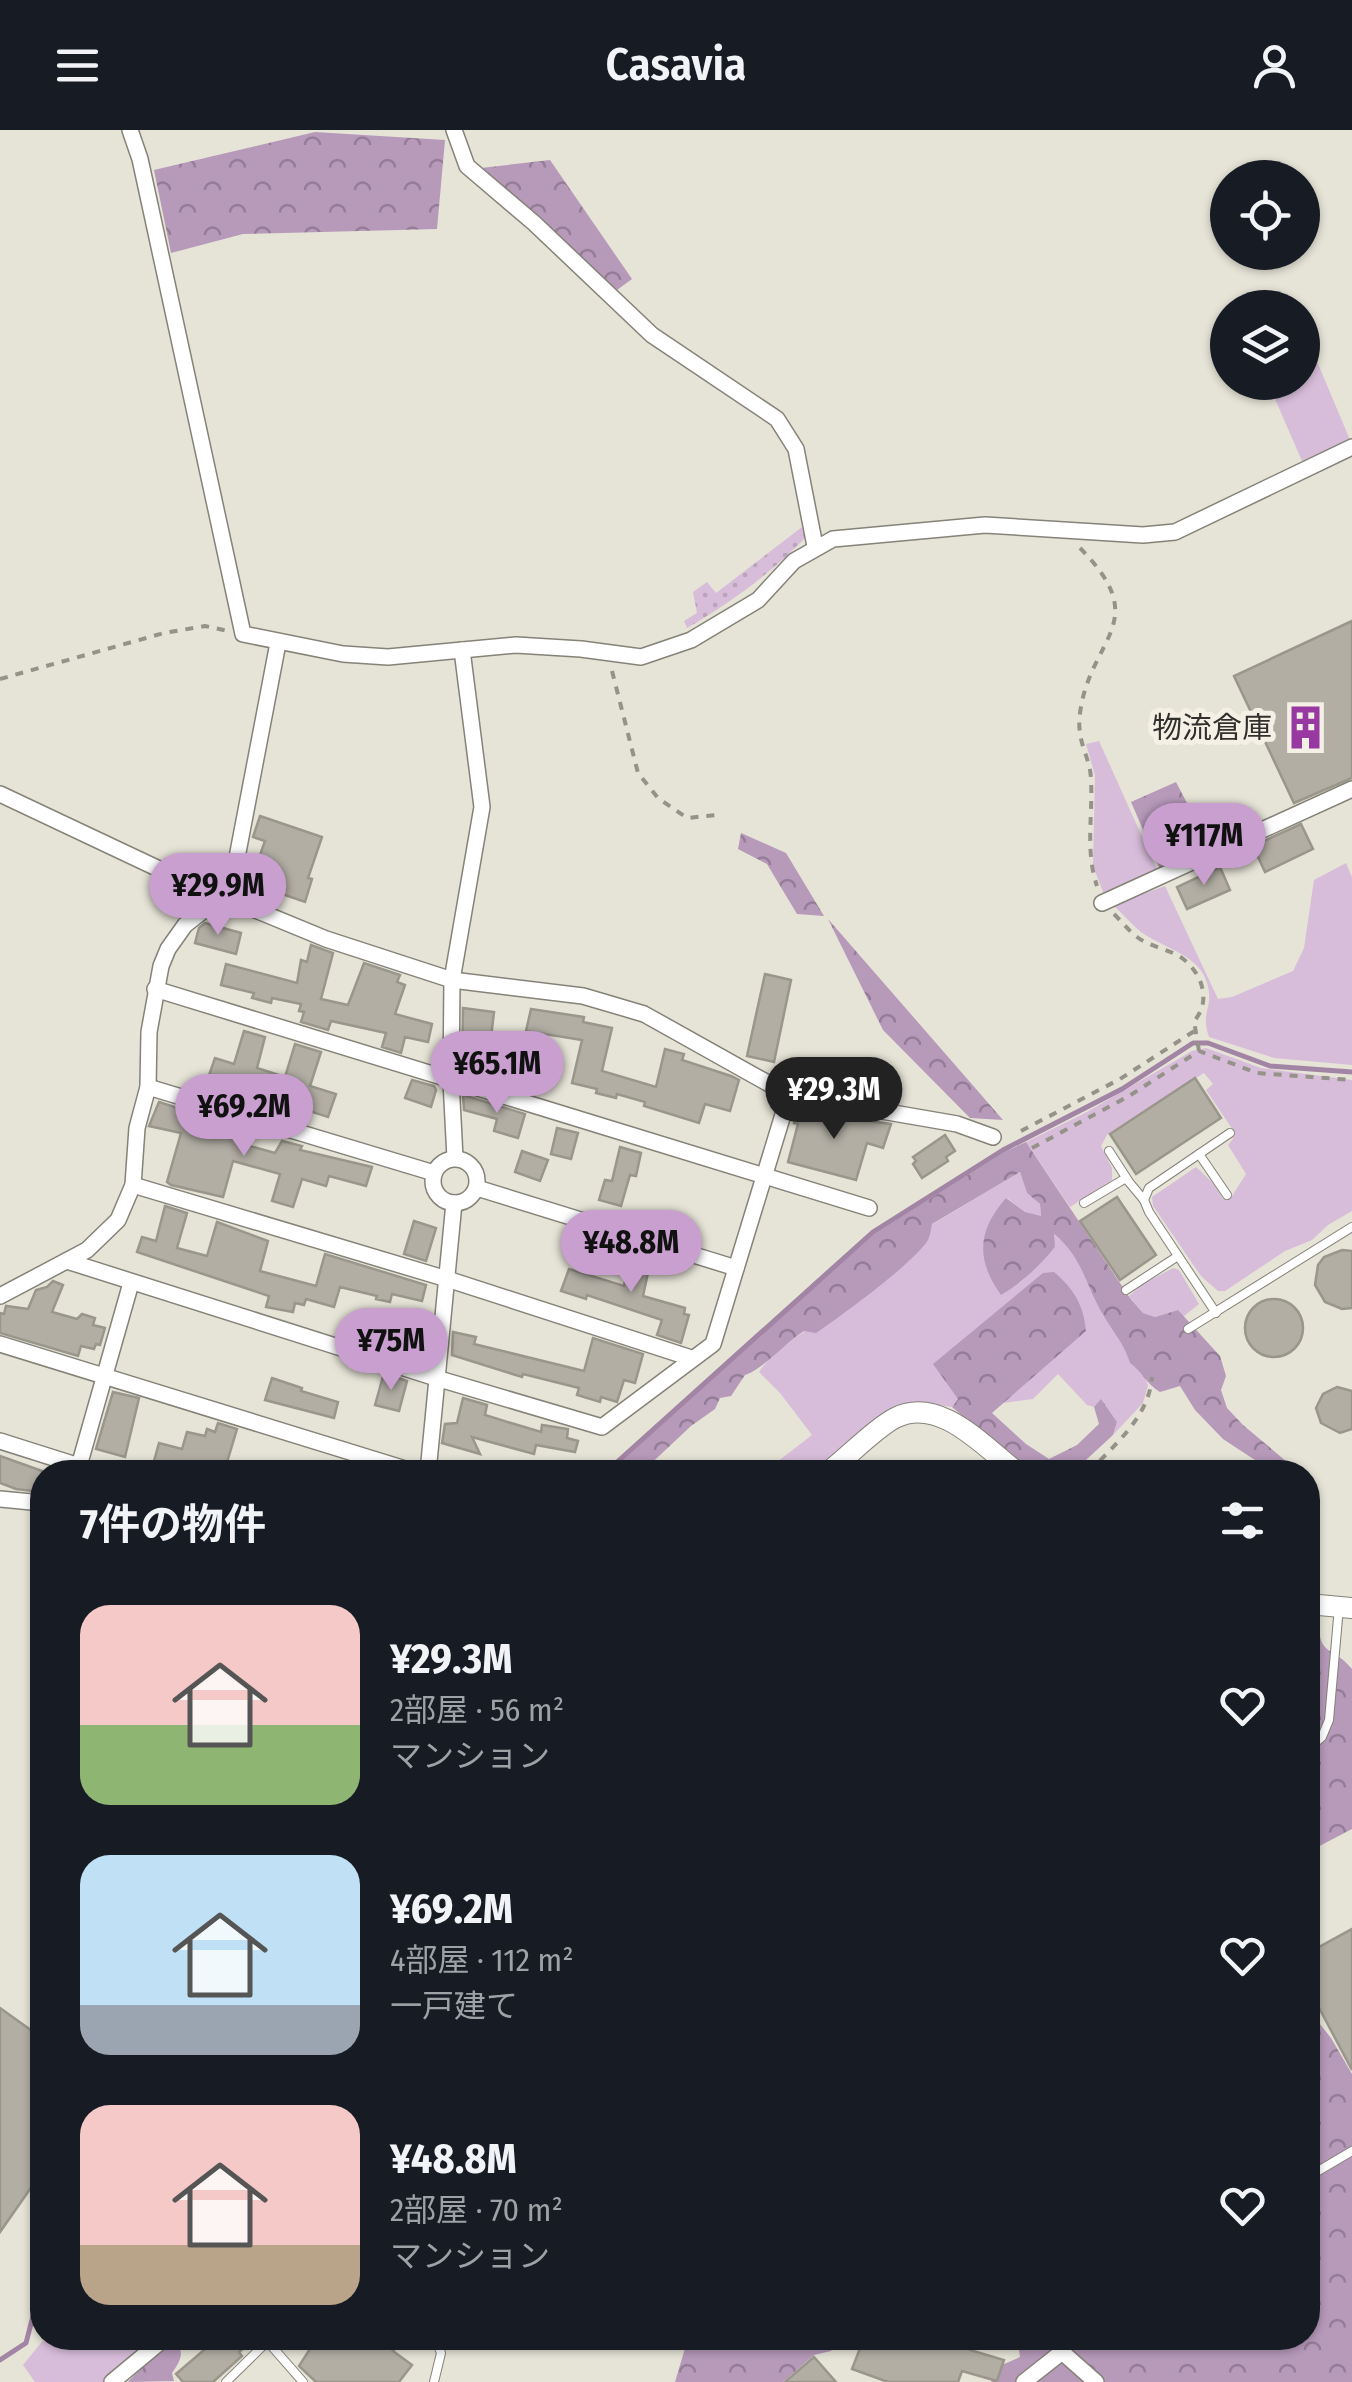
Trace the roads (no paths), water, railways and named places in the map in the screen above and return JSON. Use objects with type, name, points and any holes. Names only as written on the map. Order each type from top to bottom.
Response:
[{"type":"street","points":[[130,130],[140,159],[243,634],[343,654],[388,657],[516,645],[642,657],[691,640],[758,600],[794,560],[833,539],[985,526],[1143,534],[1175,532],[1352,447]]},
{"type":"street","points":[[454,130],[467,166],[534,222],[652,335],[777,420],[796,449],[815,546]]},
{"type":"street","points":[[0,1296],[87,1250],[118,1220],[133,1185],[137,1128],[148,1087],[155,989],[168,949],[185,925],[222,897],[234,868],[278,643]]},
{"type":"street","points":[[455,1158],[452,980],[482,807],[462,650]]},
{"type":"street","points":[[1102,903],[1352,789]]},
{"type":"street","points":[[0,794],[222,897],[326,939],[452,980],[584,996],[644,1014],[789,1095],[957,1124],[993,1137]]},
{"type":"street","points":[[155,989],[868,1208]]},
{"type":"street","points":[[148,1087],[434,1173]]},
{"type":"street","points":[[67,1261],[602,1427],[713,1344],[789,1095]]},
{"type":"street","points":[[455,1158],[473,1168],[476,1188],[468,1199],[454,1203],[436,1194],[434,1173],[442,1162],[455,1158]]},
{"type":"street","points":[[133,1185],[447,1279],[691,1358]]},
{"type":"street","points":[[476,1188],[736,1268]]},
{"type":"street","points":[[429,1460],[454,1203]]},
{"type":"street","points":[[81,1460],[131,1283]]},
{"type":"street","points":[[0,1344],[376,1460]]},
{"type":"street","points":[[843,1460],[896,1417],[921,1412],[946,1417],[1002,1460]]},
{"type":"street","points":[[0,1441],[60,1460]]},
{"type":"street","points":[[0,1499],[30,1502]]},
{"type":"street","points":[[1320,1605],[1346,1608]]},
{"type":"street","points":[[112,2382],[151,2350]]},
{"type":"street","points":[[1024,2382],[1062,2352],[1096,2382]]},
{"type":"lane","points":[[1144,1200],[1148,1188],[1230,1134]]},
{"type":"lane","points":[[1109,1152],[1216,1313]]},
{"type":"lane","points":[[1199,1154],[1227,1195]]},
{"type":"lane","points":[[1084,1202],[1126,1178]]},
{"type":"lane","points":[[1188,1329],[1352,1227]]},
{"type":"lane","points":[[1126,1290],[1178,1256]]},
{"type":"lane","points":[[1320,1739],[1329,1720],[1346,1608]]},
{"type":"lane","points":[[1320,2169],[1352,2151]]},
{"type":"lane","points":[[226,2382],[260,2350]]},
{"type":"lane","points":[[278,2350],[303,2382]]},
{"type":"lane","points":[[434,2382],[439,2350]]},
{"type":"waterway","points":[[619,1460],[873,1232],[1003,1150],[1122,1089],[1193,1043],[1208,1043],[1270,1066],[1352,1072]]},
{"type":"waterway","points":[[0,2360],[26,2343],[30,2328]]},
{"type":"place","name":"物流倉庫","points":[[1305,728]]}]
